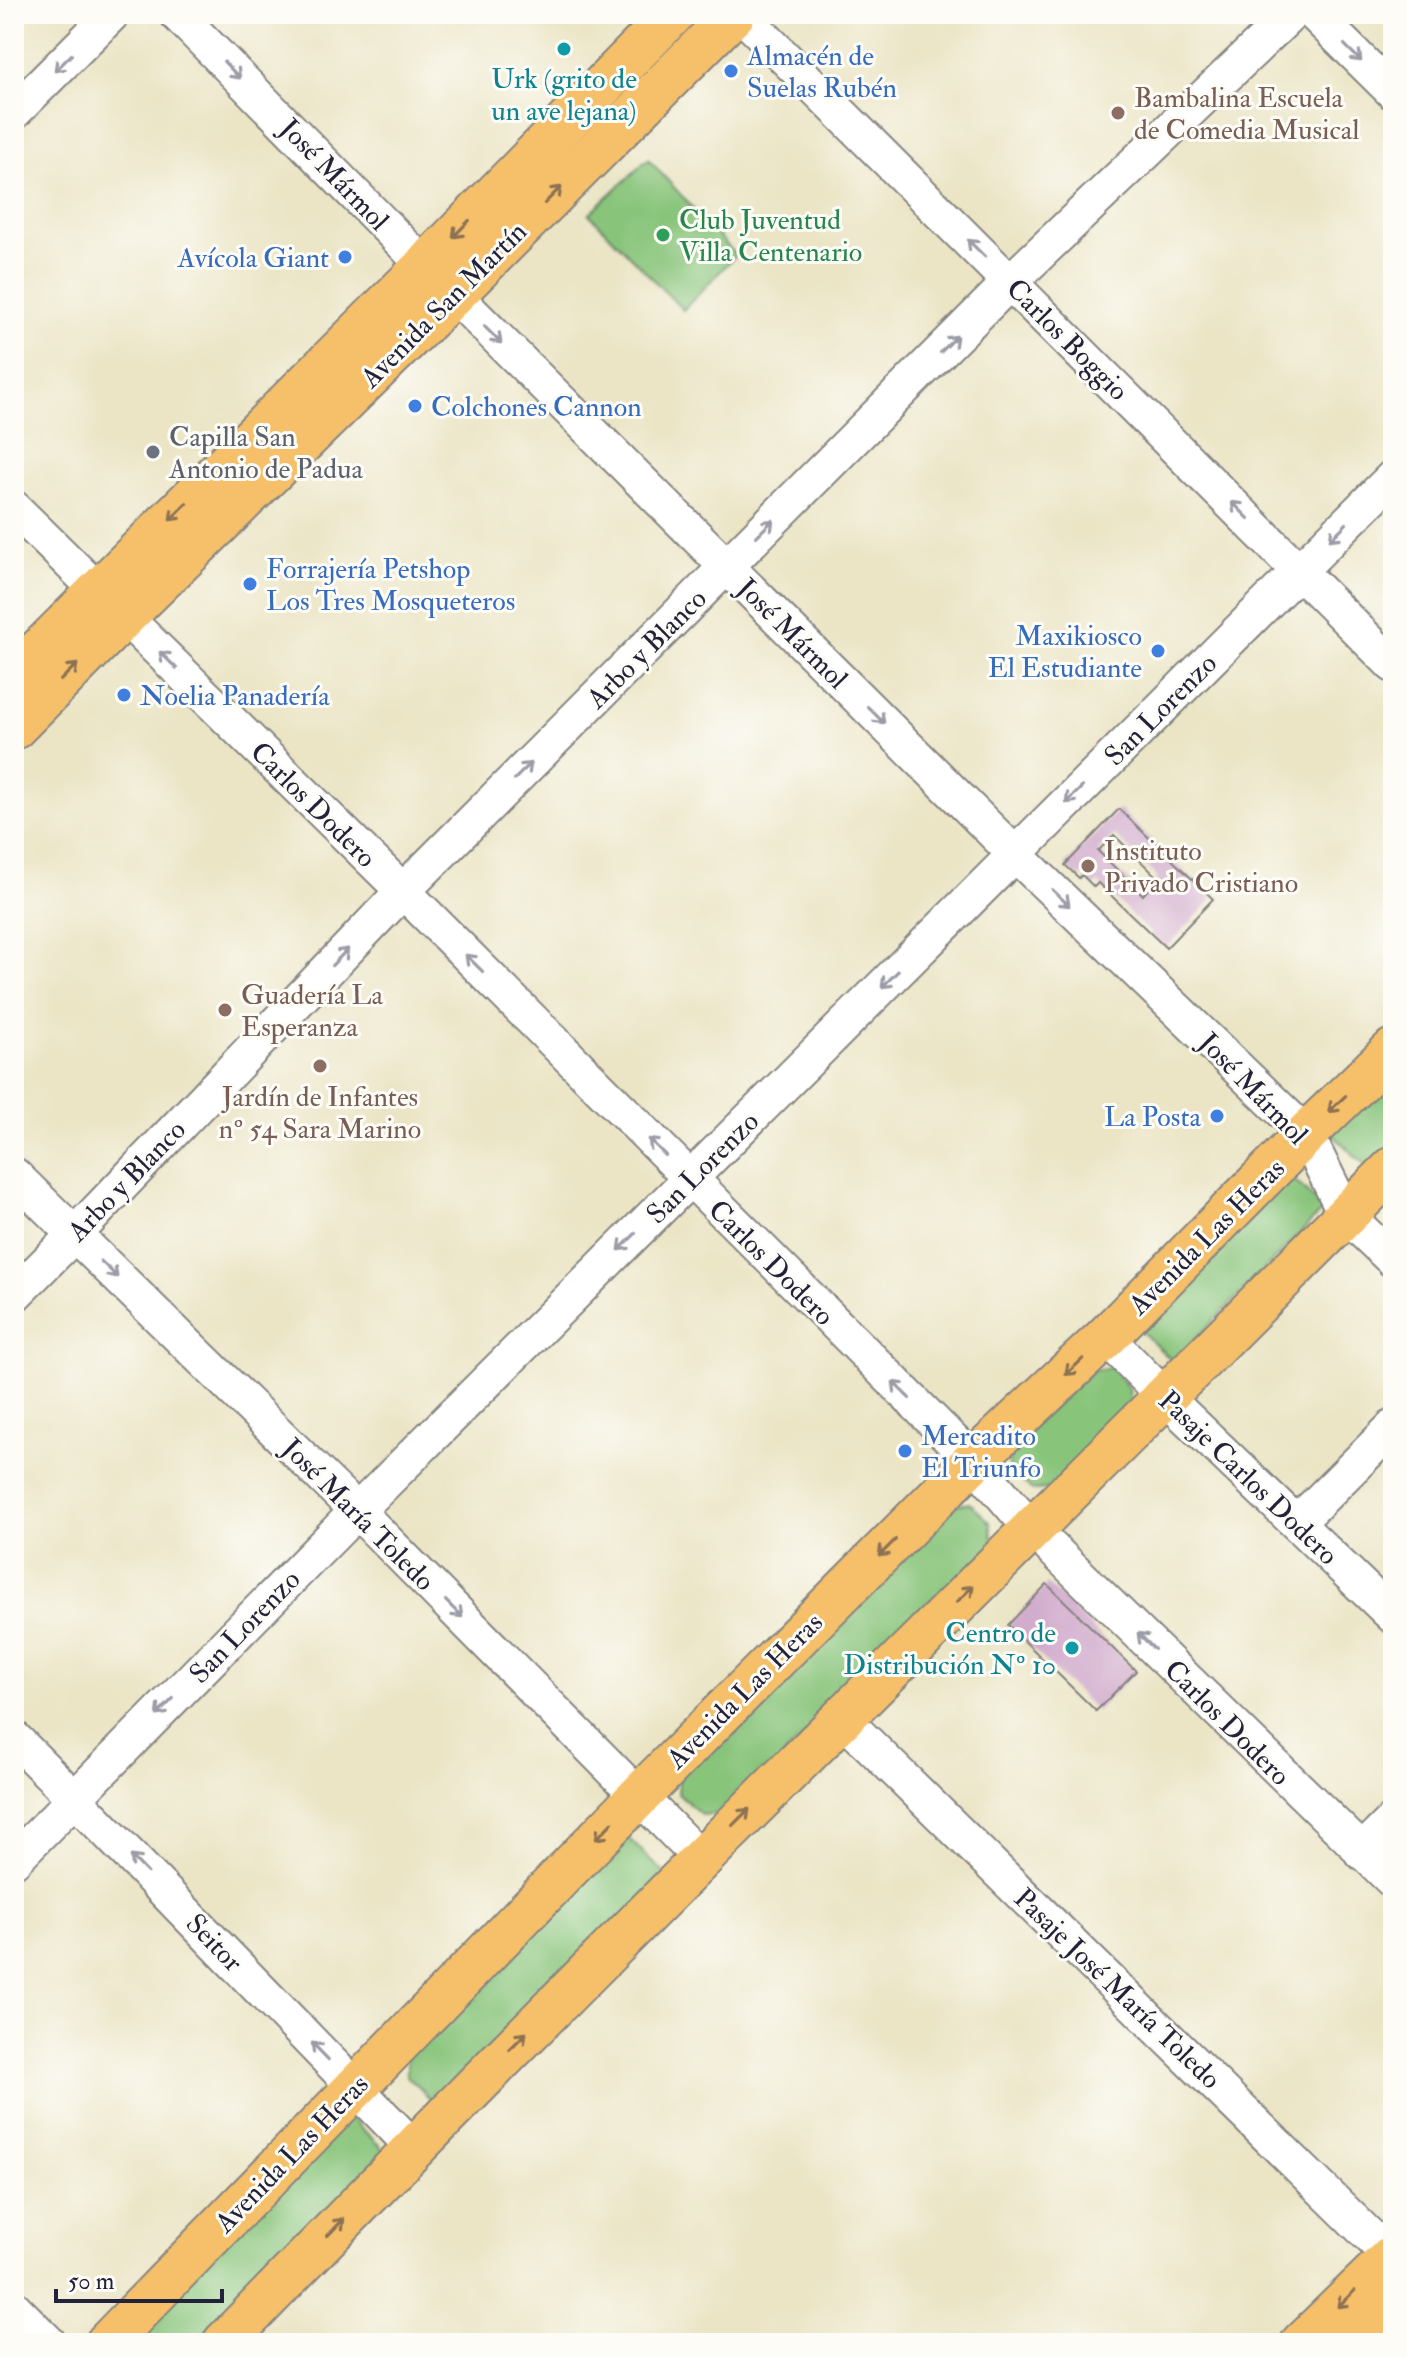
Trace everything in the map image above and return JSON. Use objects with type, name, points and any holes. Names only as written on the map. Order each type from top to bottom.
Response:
[{"type":"main road","name":"Avenida San Martín","points":[[439,280],[673,14]]},
{"type":"main road","name":"Avenida San Martín","points":[[14,728],[111,604],[439,280],[734,14]]},
{"type":"main road","name":"Avenida San Martín","points":[[14,675],[111,604]]},
{"type":"main road","name":"Avenida Las Heras","points":[[107,2343],[640,1795],[973,1461],[1106,1337],[1393,1050]]},
{"type":"main road","points":[[224,2343],[413,2147],[700,1858],[1393,1168]]},
{"type":"main road","points":[[1302,2343],[1392,2257]]},
{"type":"main road","points":[[1353,2343],[1393,2303]]},
{"type":"street","points":[[14,112],[112,14]]},
{"type":"street","name":"José Mármol","points":[[177,14],[1015,854],[1306,1134],[1346,1215],[1393,1260]]},
{"type":"street","name":"Carlos Boggio","points":[[741,14],[1393,665]]},
{"type":"street","name":"Arbo y Blanco","points":[[14,1295],[403,891],[1010,282],[1291,14]]},
{"type":"street","points":[[1314,14],[1393,92]]},
{"type":"street","name":"San Lorenzo","points":[[14,1860],[357,1511],[1393,477]]},
{"type":"street","name":"Carlos Dodero","points":[[14,508],[403,891],[973,1461],[1031,1528],[1393,1881]]},
{"type":"street","name":"José María Toledo","points":[[14,1175],[357,1511],[700,1858]]},
{"type":"street","name":"Pasaje Carlos Dodero","points":[[1106,1337],[1393,1616]]},
{"type":"street","points":[[1297,1523],[1393,1427]]},
{"type":"street","name":"Pasaje José María Toledo","points":[[841,1717],[1392,2257]]},
{"type":"street","name":"Seitor","points":[[14,1738],[413,2147]]},
{"type":"street","points":[[1361,1852],[1393,1820]]},
{"type":"street","points":[[14,2308],[49,2343]]},
{"type":"green space","name":"Club Juventud Villa Centenario","points":[[648,159],[736,255],[683,310],[589,214]]},
{"type":"green space","points":[[1393,1068],[1393,1144],[1369,1169],[1330,1132]]},
{"type":"green space","points":[[1286,1172],[1324,1209],[1173,1362],[1135,1325]]},
{"type":"green space","points":[[1111,1367],[1129,1388],[1131,1408],[1049,1489],[1032,1490],[1009,1469],[1009,1449],[1093,1370]]},
{"type":"green space","points":[[970,1503],[990,1522],[994,1547],[727,1813],[702,1815],[678,1794],[680,1768],[945,1506]]},
{"type":"green space","points":[[626,1836],[667,1876],[433,2101],[407,2076],[407,2057]]},
{"type":"green space","points":[[349,2116],[385,2151],[193,2343],[121,2343]]},
{"type":"building","points":[[1119,809],[1213,899],[1166,948],[1098,883],[1094,887],[1065,865]],"holes":[[[1114,835],[1158,878],[1143,895],[1098,851]]]},
{"type":"building","name":"Centro de Distribución Nº 10","points":[[1047,1584],[1136,1671],[1096,1711],[1008,1625]]},
{"type":"place","name":"Urk (grito de un ave lejana)","points":[[564,49]]},
{"type":"place","name":"Almacén de Suelas Rubén","points":[[731,71]]},
{"type":"place","name":"Bambalina Escuela de Comedia Musical","points":[[1118,113]]},
{"type":"place","name":"Club Juventud Villa Centenario","points":[[663,235]]},
{"type":"place","name":"Avícola Giant","points":[[345,257]]},
{"type":"place","name":"Colchones Cannon","points":[[415,406]]},
{"type":"place","name":"Capilla San Antonio de Padua","points":[[153,452]]},
{"type":"place","name":"Forrajería Petshop Los Tres Mosqueteros","points":[[250,584]]},
{"type":"place","name":"Maxikiosco El Estudiante","points":[[1158,651]]},
{"type":"place","name":"Noelia Panadería","points":[[124,695]]},
{"type":"place","name":"Instituto Privado Cristiano","points":[[1088,866]]},
{"type":"place","name":"Guadería La Esperanza","points":[[225,1010]]},
{"type":"place","name":"Jardín de Infantes nº 54 Sara Marino","points":[[320,1066]]},
{"type":"place","name":"La Posta","points":[[1217,1116]]},
{"type":"place","name":"Mercadito El Triunfo","points":[[905,1451]]},
{"type":"place","name":"Centro de Distribución Nº 10","points":[[1072,1648]]}]
